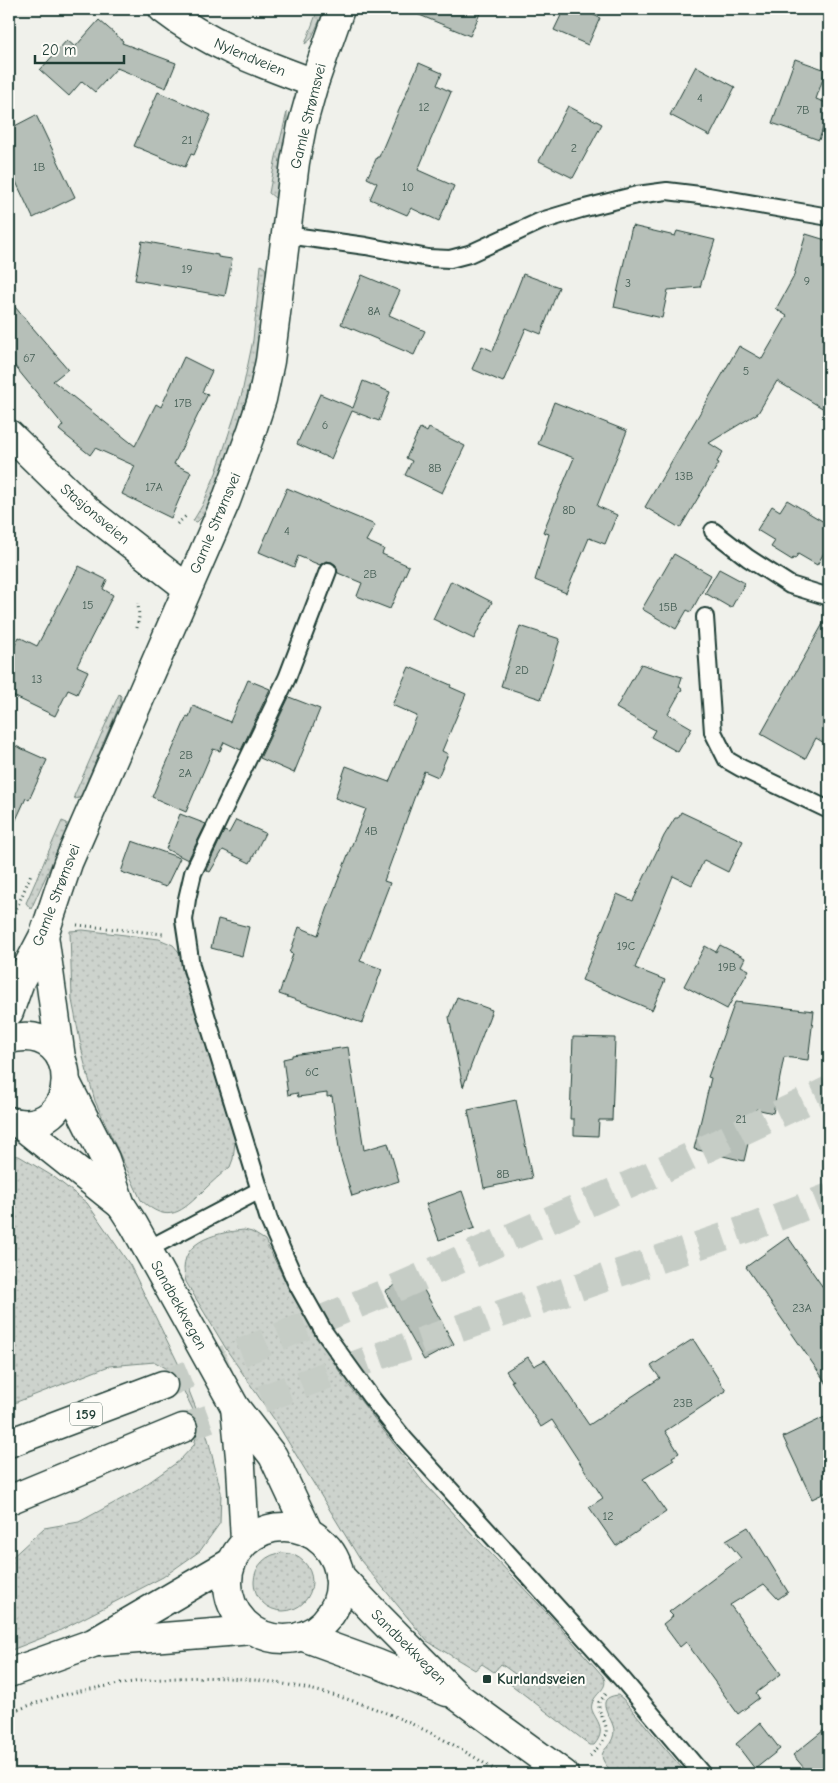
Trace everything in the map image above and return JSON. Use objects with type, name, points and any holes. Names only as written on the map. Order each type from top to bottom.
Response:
[{"type":"main road","name":"Nylendveien","points":[[163,9],[209,40],[246,58],[314,83]]},
{"type":"main road","name":"Gamle Strømsvei","points":[[9,1012],[20,981],[44,934],[68,863],[231,488],[262,398],[274,338],[295,162],[302,126],[314,83],[340,9]]},
{"type":"main road","name":"Stasjonsveien","points":[[9,434],[88,510],[188,588]]},
{"type":"main road","name":"Sandbekkvegen","points":[[44,934],[61,1058],[65,1066],[67,1084],[105,1159],[121,1205],[148,1249],[236,1407],[273,1456],[309,1532]]},
{"type":"main road","points":[[9,1039],[31,1037],[43,1041],[53,1048],[61,1058]]},
{"type":"main road","points":[[13,1122],[32,1123],[45,1118],[56,1110],[63,1098],[67,1084]]},
{"type":"main road","name":"Sandbekkvegen","points":[[13,1122],[121,1205]]},
{"type":"main road","name":"159","points":[[9,1443],[163,1385]]},
{"type":"main road","name":"Sandbekkvegen","points":[[236,1407],[242,1467],[238,1552]]},
{"type":"main road","points":[[9,1500],[183,1428]]},
{"type":"main road","points":[[9,1673],[94,1643],[238,1552],[259,1532],[275,1527],[293,1527],[309,1532],[330,1550],[340,1575],[340,1591],[335,1606],[327,1619],[315,1629],[301,1636],[284,1639],[268,1637],[252,1630],[239,1617],[230,1600],[227,1582],[238,1552]]},
{"type":"main road","name":"Sandbekkvegen","points":[[340,1575],[457,1696],[564,1774]]},
{"type":"main road","points":[[94,1643],[252,1630]]},
{"type":"main road","name":"Sandbekkvegen","points":[[301,1636],[378,1664],[457,1696]]},
{"type":"lane","points":[[286,235],[366,246],[428,258],[450,259],[469,254],[541,222],[581,209],[637,195],[667,191],[708,196],[829,217]]},
{"type":"lane","points":[[713,531],[748,558],[790,585],[829,597]]},
{"type":"lane","points":[[328,571],[288,678],[193,873],[184,920],[191,966],[260,1190],[272,1227],[296,1282],[324,1332],[370,1396],[405,1440],[623,1680],[702,1774]]},
{"type":"lane","points":[[705,617],[713,732],[727,760],[829,810]]},
{"type":"lane","points":[[148,1249],[260,1190]]},
{"type":"path","points":[[176,524],[188,513]]},
{"type":"path","points":[[74,925],[186,937]]},
{"type":"path","points":[[9,1713],[51,1698],[87,1689],[154,1679],[203,1677],[288,1684],[338,1696],[383,1711],[436,1735],[501,1774]]},
{"type":"path","points":[[590,1756],[605,1739],[607,1733],[606,1724],[598,1707],[599,1702],[623,1680]]},
{"type":"shaded area","points":[[318,9],[325,9],[311,39],[305,44]]},
{"type":"shaded area","points":[[287,112],[287,135],[275,198],[269,193]]},
{"type":"shaded area","points":[[261,265],[265,268],[266,272],[264,298],[252,375],[238,426],[212,500],[202,517],[197,522],[193,521],[202,506],[216,473],[242,393],[253,340]]},
{"type":"shaded area","points":[[119,694],[121,696],[120,704],[82,793],[79,798],[75,799],[74,796]]},
{"type":"shaded area","points":[[62,821],[67,823],[66,832],[31,909],[26,903]]},
{"type":"shaded area","points":[[83,930],[159,939],[173,945],[179,952],[235,1142],[230,1167],[189,1204],[174,1213],[159,1212],[141,1200],[95,1101],[84,1061],[72,1000],[70,931]]},
{"type":"shaded area","points":[[9,1155],[19,1156],[54,1177],[87,1203],[130,1265],[178,1363],[208,1439],[221,1492],[220,1523],[200,1551],[163,1577],[57,1632],[9,1651],[9,1560],[44,1528],[79,1522],[138,1490],[179,1461],[194,1445],[197,1434],[195,1414],[175,1373],[155,1362],[109,1366],[9,1405]]},
{"type":"shaded area","points":[[244,1230],[252,1232],[265,1240],[289,1289],[347,1383],[424,1483],[549,1615],[603,1676],[605,1684],[592,1704],[593,1712],[600,1727],[599,1738],[594,1745],[590,1745],[509,1683],[515,1674],[501,1664],[494,1672],[482,1664],[475,1670],[427,1641],[361,1561],[276,1422],[228,1352],[186,1282],[184,1268],[186,1257],[191,1249],[209,1237]]},
{"type":"shaded area","points":[[277,1553],[289,1553],[304,1561],[312,1576],[312,1588],[304,1603],[289,1611],[277,1611],[262,1603],[254,1588],[254,1576],[262,1561]]},
{"type":"shaded area","points":[[618,1695],[687,1774],[614,1774],[606,1766],[602,1755],[613,1738],[614,1731],[605,1704],[606,1700],[610,1697]]},
{"type":"building","points":[[405,9],[482,9],[470,36]]},
{"type":"building","points":[[564,9],[581,9],[600,18],[588,45],[554,30]]},
{"type":"building","points":[[99,20],[123,41],[122,43],[176,63],[166,88],[117,68],[95,92],[82,81],[69,96],[40,70],[67,40],[75,47]]},
{"type":"building","points":[[795,59],[826,70],[816,99],[829,104],[829,110],[819,140],[772,123]]},
{"type":"building","points":[[419,63],[442,73],[437,85],[451,92],[418,170],[454,186],[439,221],[411,208],[407,215],[370,199],[377,183],[367,178],[377,157],[379,157]]},
{"type":"building","points":[[696,66],[735,87],[710,136],[670,115]]},
{"type":"building","points":[[158,92],[211,115],[194,155],[191,154],[185,167],[134,146]]},
{"type":"building","points":[[568,106],[602,124],[573,178],[539,161]]},
{"type":"building","points":[[36,115],[75,197],[33,218],[9,167],[9,129]]},
{"type":"building","points":[[632,226],[675,236],[677,231],[715,240],[700,287],[668,290],[662,318],[614,307]]},
{"type":"building","points":[[806,234],[829,241],[829,412],[777,381],[758,413],[709,443],[723,452],[717,462],[719,463],[680,528],[645,507],[739,346],[762,359],[787,316],[776,309],[793,278]]},
{"type":"building","points":[[142,241],[232,259],[225,296],[135,280]]},
{"type":"building","points":[[523,274],[559,287],[541,334],[526,328],[503,382],[472,369],[482,346],[493,351]]},
{"type":"building","points":[[362,275],[400,291],[389,315],[425,331],[414,355],[341,324]]},
{"type":"building","points":[[9,300],[68,369],[53,381],[135,446],[156,404],[161,407],[184,357],[212,371],[202,392],[208,394],[174,464],[191,472],[171,518],[122,494],[135,466],[95,448],[90,455],[59,430],[63,425],[9,359]]},
{"type":"building","points":[[363,381],[390,392],[379,421],[352,411],[331,459],[297,444],[320,394],[353,408]]},
{"type":"building","points":[[554,402],[627,431],[597,506],[617,515],[605,544],[589,538],[566,593],[535,580],[549,534],[543,532],[574,458],[538,444]]},
{"type":"building","points":[[420,428],[427,432],[429,428],[465,446],[442,493],[405,475],[412,461],[406,458]]},
{"type":"building","points":[[287,488],[375,525],[366,541],[384,549],[382,554],[409,566],[390,609],[357,596],[362,583],[338,573],[336,565],[332,562],[326,561],[320,565],[298,556],[294,567],[259,552]]},
{"type":"building","points":[[787,500],[829,525],[829,544],[817,565],[798,554],[792,560],[771,547],[775,541],[757,530],[772,506],[780,511]]},
{"type":"building","points":[[674,554],[711,575],[691,612],[687,610],[676,629],[642,609]]},
{"type":"building","points":[[79,566],[107,580],[103,589],[113,595],[77,666],[88,671],[77,694],[68,690],[55,716],[9,694],[9,657],[19,637],[37,646]]},
{"type":"building","points":[[719,569],[745,583],[731,608],[705,593]]},
{"type":"building","points":[[451,581],[492,602],[474,639],[433,619]]},
{"type":"building","points":[[829,613],[829,746],[816,738],[805,759],[761,734]]},
{"type":"building","points":[[520,626],[560,639],[541,699],[501,686]]},
{"type":"building","points":[[641,664],[682,677],[679,687],[682,689],[668,714],[692,728],[678,752],[651,737],[655,730],[616,708]]},
{"type":"building","points":[[409,667],[451,685],[450,687],[466,694],[442,751],[448,754],[438,777],[424,771],[384,881],[390,883],[360,961],[382,969],[362,1023],[279,994],[293,954],[290,953],[299,927],[318,935],[366,809],[335,798],[346,766],[389,782],[417,716],[392,705]]},
{"type":"building","points":[[248,680],[270,689],[241,750],[224,742],[220,751],[213,749],[186,812],[152,797],[193,706],[230,722]]},
{"type":"building","points":[[289,697],[320,709],[294,773],[260,758]]},
{"type":"building","points":[[9,743],[47,760],[29,800],[26,798],[9,835]]},
{"type":"building","points":[[681,812],[743,841],[728,872],[704,860],[692,885],[673,876],[635,968],[665,980],[652,1010],[582,980],[617,894],[633,901],[664,836]]},
{"type":"building","points":[[180,814],[206,824],[188,860],[166,849]]},
{"type":"building","points":[[236,820],[265,833],[250,863],[223,850],[210,872],[206,870],[224,831],[229,833]]},
{"type":"building","points":[[132,841],[180,858],[166,887],[121,872]]},
{"type":"building","points":[[218,919],[249,927],[242,956],[211,948]]},
{"type":"building","points":[[720,945],[745,958],[741,966],[749,970],[727,1009],[684,986],[705,946],[716,952]]},
{"type":"building","points":[[457,997],[492,1010],[463,1087],[449,1017]]},
{"type":"building","points":[[735,1002],[814,1011],[808,1060],[784,1057],[773,1113],[756,1109],[744,1161],[694,1149],[711,1078],[708,1077]]},
{"type":"building","points":[[573,1037],[615,1038],[612,1120],[599,1120],[598,1136],[574,1135],[574,1119],[570,1119]]},
{"type":"building","points":[[348,1047],[364,1150],[388,1143],[399,1181],[352,1196],[340,1156],[332,1096],[327,1097],[327,1093],[298,1097],[297,1093],[288,1095],[283,1059],[292,1057],[292,1055]]},
{"type":"building","points":[[516,1100],[532,1178],[484,1188],[468,1110]]},
{"type":"building","points":[[462,1191],[475,1228],[439,1240],[426,1204]]},
{"type":"building","points":[[788,1237],[829,1296],[829,1387],[746,1267]]},
{"type":"building","points":[[415,1274],[454,1344],[424,1360],[385,1291]]},
{"type":"building","points":[[693,1339],[726,1391],[665,1431],[679,1453],[672,1457],[674,1460],[643,1479],[666,1512],[616,1546],[589,1507],[603,1498],[552,1420],[541,1427],[506,1371],[528,1357],[534,1366],[545,1360],[589,1425],[660,1378],[651,1366]]},
{"type":"building","points":[[829,1415],[829,1491],[812,1499],[783,1437]]},
{"type":"building","points":[[748,1527],[788,1592],[778,1599],[764,1584],[730,1605],[781,1674],[756,1693],[759,1698],[738,1714],[686,1642],[680,1647],[663,1624],[673,1616],[669,1612],[741,1558],[726,1540]]},
{"type":"building","points":[[760,1723],[780,1749],[755,1769],[736,1744]]},
{"type":"building","points":[[829,1726],[829,1774],[809,1774],[793,1755]]},
{"type":"tunnel","points":[[163,1385],[380,1295],[649,1176],[829,1090]]},
{"type":"tunnel","points":[[183,1428],[379,1356],[755,1226],[829,1197]]},
{"type":"place","name":"Kurlandsveien","points":[[487,1679]]}]
